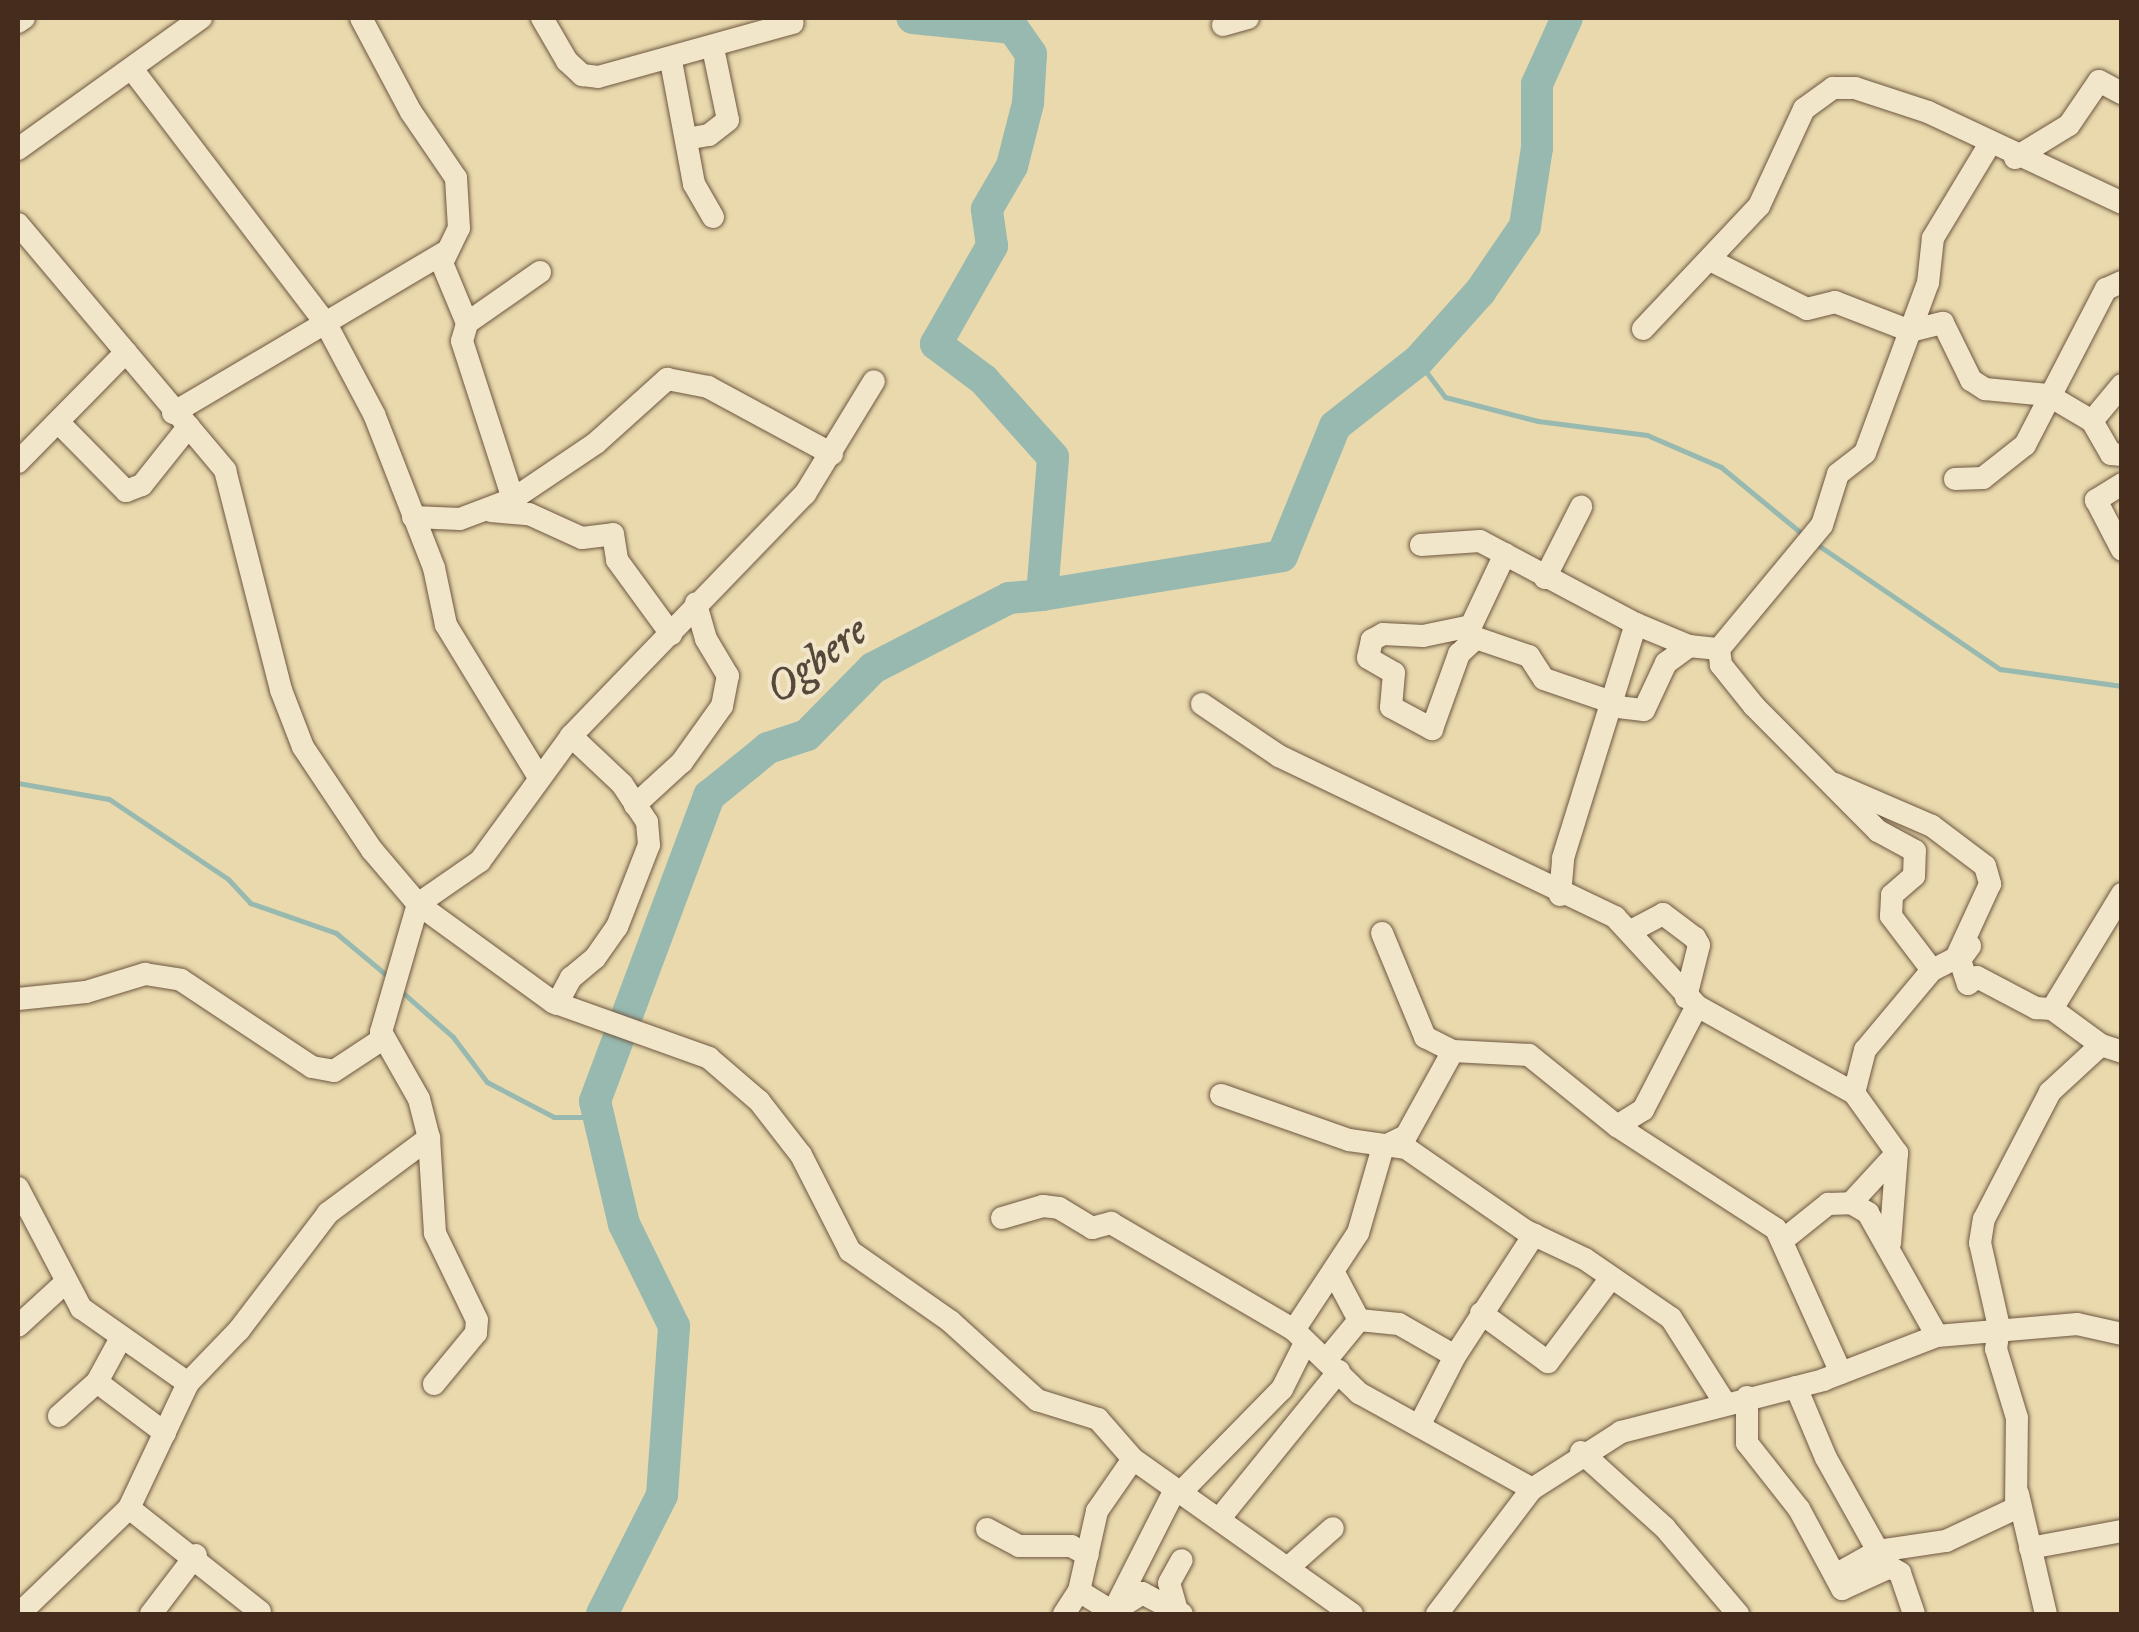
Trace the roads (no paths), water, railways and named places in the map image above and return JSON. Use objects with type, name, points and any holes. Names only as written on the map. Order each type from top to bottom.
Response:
[{"type":"street","points":[[18,22],[24,18]]},
{"type":"street","points":[[18,149],[202,18]]},
{"type":"street","points":[[60,424],[126,490],[142,485],[181,420],[325,322],[444,253],[459,228],[456,178],[411,112],[360,18]]},
{"type":"street","points":[[542,18],[582,75],[598,78],[671,61],[793,23]]},
{"type":"street","points":[[1223,25],[1248,18]]},
{"type":"street","points":[[686,139],[708,135],[728,120],[713,48]]},
{"type":"street","points":[[671,61],[694,184],[713,217]]},
{"type":"street","points":[[132,69],[325,322],[374,414],[434,568],[446,625],[537,774]]},
{"type":"street","points":[[2015,158],[2069,125],[2098,81],[2122,93]]},
{"type":"street","points":[[1642,329],[1712,261],[1759,206],[1804,109],[1833,88],[1855,88],[1928,112],[2015,158],[2122,203]]},
{"type":"street","points":[[1718,648],[1822,525],[1838,474],[1865,453],[1928,283],[1933,238],[1989,145]]},
{"type":"street","points":[[19,231],[224,470],[281,690],[303,747],[372,850],[418,904],[557,1004],[631,1035],[710,1058],[759,1101],[801,1155],[850,1250],[950,1320],[1038,1400],[1098,1419],[1134,1459],[1290,1566],[1352,1614]]},
{"type":"street","points":[[444,253],[446,278],[468,323],[464,352],[513,499]]},
{"type":"street","points":[[1712,261],[1807,308],[1835,302],[1910,331],[1943,323],[1958,364],[1985,390],[2048,395],[2092,421],[2112,454],[2122,455]]},
{"type":"street","points":[[468,323],[540,272]]},
{"type":"street","points":[[1955,479],[1983,478],[2003,466],[2039,424],[2048,395],[2106,289],[2122,282]]},
{"type":"street","points":[[18,462],[60,424],[126,352]]},
{"type":"street","points":[[413,517],[460,519],[513,499],[596,443],[667,379],[708,387],[832,454]]},
{"type":"street","points":[[18,999],[86,992],[145,974],[181,980],[295,1057],[334,1070],[384,1038],[418,904],[480,862],[537,774],[570,736],[671,634],[696,603],[781,522],[832,454],[874,380]]},
{"type":"street","points":[[2092,421],[2122,385]]},
{"type":"street","points":[[2122,484],[2096,500],[2122,550]]},
{"type":"street","points":[[1545,578],[1581,507]]},
{"type":"street","points":[[485,510],[529,514],[582,538],[614,534],[617,560],[671,634]]},
{"type":"street","points":[[1421,545],[1463,539],[1505,554],[1636,624],[1689,646],[1718,648]]},
{"type":"street","points":[[1505,554],[1471,626],[1423,636],[1383,634],[1372,640],[1368,658],[1394,673],[1391,707],[1432,729],[1459,654],[1476,638],[1529,656],[1544,679],[1611,704],[1644,710],[1666,663],[1689,646]]},
{"type":"street","points":[[635,805],[682,762],[722,706],[728,676],[706,639],[696,603]]},
{"type":"street","points":[[1560,895],[1563,858],[1636,624]]},
{"type":"street","points":[[1718,648],[1721,665],[1754,706],[1878,830],[1915,850],[1914,876],[1892,895],[1891,916],[1932,970]]},
{"type":"street","points":[[1202,704],[1279,756],[1430,824],[1631,930],[1692,1001],[1854,1093],[1897,1153],[1890,1243]]},
{"type":"street","points":[[557,1004],[570,978],[594,958],[616,927],[628,886],[647,856],[647,822],[570,736]]},
{"type":"street","points":[[1832,784],[1932,826],[1985,866],[1990,884],[1960,960],[1968,984],[1977,977],[2036,1008],[2052,1009],[2111,1049],[2050,1092],[1984,1219],[1980,1243],[1999,1327],[1998,1363],[2017,1418],[2018,1494],[2046,1614]]},
{"type":"street","points":[[2052,1009],[2122,894]]},
{"type":"street","points":[[1617,1126],[1643,1110],[1692,1001],[1699,945],[1662,914],[1631,930]]},
{"type":"street","points":[[1854,1093],[1866,1050],[1932,970],[1956,958],[1975,928]]},
{"type":"street","points":[[1382,933],[1425,1037],[1453,1050],[1529,1055],[1617,1126],[1740,1200],[1783,1240],[1841,1373]]},
{"type":"street","points":[[384,1038],[419,1099],[429,1138],[436,1232],[478,1320],[476,1333],[434,1384]]},
{"type":"street","points":[[1113,1612],[1177,1491],[1282,1389],[1300,1337],[1358,1232],[1398,1144],[1453,1050]]},
{"type":"street","points":[[1221,1095],[1398,1144],[1534,1235],[1671,1318],[1736,1400],[1748,1444],[1799,1509],[1842,1589],[1890,1567],[1900,1573],[1914,1614]]},
{"type":"street","points":[[18,1614],[130,1508],[188,1383],[239,1330],[328,1212],[429,1138]]},
{"type":"street","points":[[1851,1202],[1897,1153]]},
{"type":"street","points":[[18,1188],[24,1218],[81,1308],[188,1383]]},
{"type":"street","points":[[1783,1240],[1828,1204],[1851,1202],[1868,1212],[1890,1243],[1937,1336]]},
{"type":"street","points":[[1002,1218],[1043,1206],[1060,1208],[1092,1228],[1112,1224],[1300,1337],[1359,1394],[1532,1489]]},
{"type":"street","points":[[1419,1426],[1455,1356],[1534,1235]]},
{"type":"street","points":[[1334,1273],[1358,1320]]},
{"type":"street","points":[[1481,1313],[1548,1362],[1610,1279]]},
{"type":"street","points":[[18,1326],[65,1283]]},
{"type":"street","points":[[1358,1320],[1398,1324],[1455,1356]]},
{"type":"street","points":[[1220,1518],[1333,1365],[1358,1320]]},
{"type":"street","points":[[1437,1614],[1532,1489],[1581,1452],[1621,1432],[1796,1387],[1937,1336],[1999,1327],[2077,1324],[2122,1334]]},
{"type":"street","points":[[59,1416],[97,1382],[121,1338]]},
{"type":"street","points":[[97,1382],[165,1433]]},
{"type":"street","points":[[1796,1387],[1826,1458],[1878,1550]]},
{"type":"street","points":[[1581,1452],[1666,1528],[1738,1614]]},
{"type":"street","points":[[1064,1614],[1079,1591],[1108,1488],[1134,1459]]},
{"type":"street","points":[[1835,1575],[1878,1550],[1946,1540],[2006,1518],[2018,1494]]},
{"type":"street","points":[[130,1508],[196,1555],[260,1612]]},
{"type":"street","points":[[1290,1566],[1333,1528]]},
{"type":"street","points":[[986,1529],[1019,1546],[1071,1546],[1088,1555]]},
{"type":"street","points":[[2030,1548],[2122,1531]]},
{"type":"street","points":[[150,1614],[196,1555]]},
{"type":"street","points":[[1179,1614],[1169,1584],[1182,1560]]},
{"type":"street","points":[[1079,1591],[1113,1612]]},
{"type":"street","points":[[1113,1612],[1142,1592],[1179,1614]]},
{"type":"waterway","name":"Ogbere","points":[[602,1614],[662,1495],[674,1326],[624,1224],[595,1101],[709,796],[768,748],[807,735],[873,668],[1009,598],[1042,595],[1053,457],[984,380],[936,344],[992,246],[987,209],[1012,166],[1028,103],[1031,54],[1013,28],[912,18]]},
{"type":"waterway","points":[[1042,595],[1282,556],[1335,426],[1418,361],[1480,292],[1525,226],[1537,148],[1537,84],[1567,18]]},
{"type":"waterway","points":[[1418,361],[1445,397],[1538,421],[1647,435],[1721,467],[1806,537]]},
{"type":"waterway","points":[[1815,543],[2000,669],[2122,686]]},
{"type":"waterway","points":[[18,783],[109,799],[228,879],[250,903],[336,933],[391,979]]},
{"type":"waterway","points":[[401,991],[453,1037],[487,1082],[554,1117],[588,1117],[595,1101]]}]
